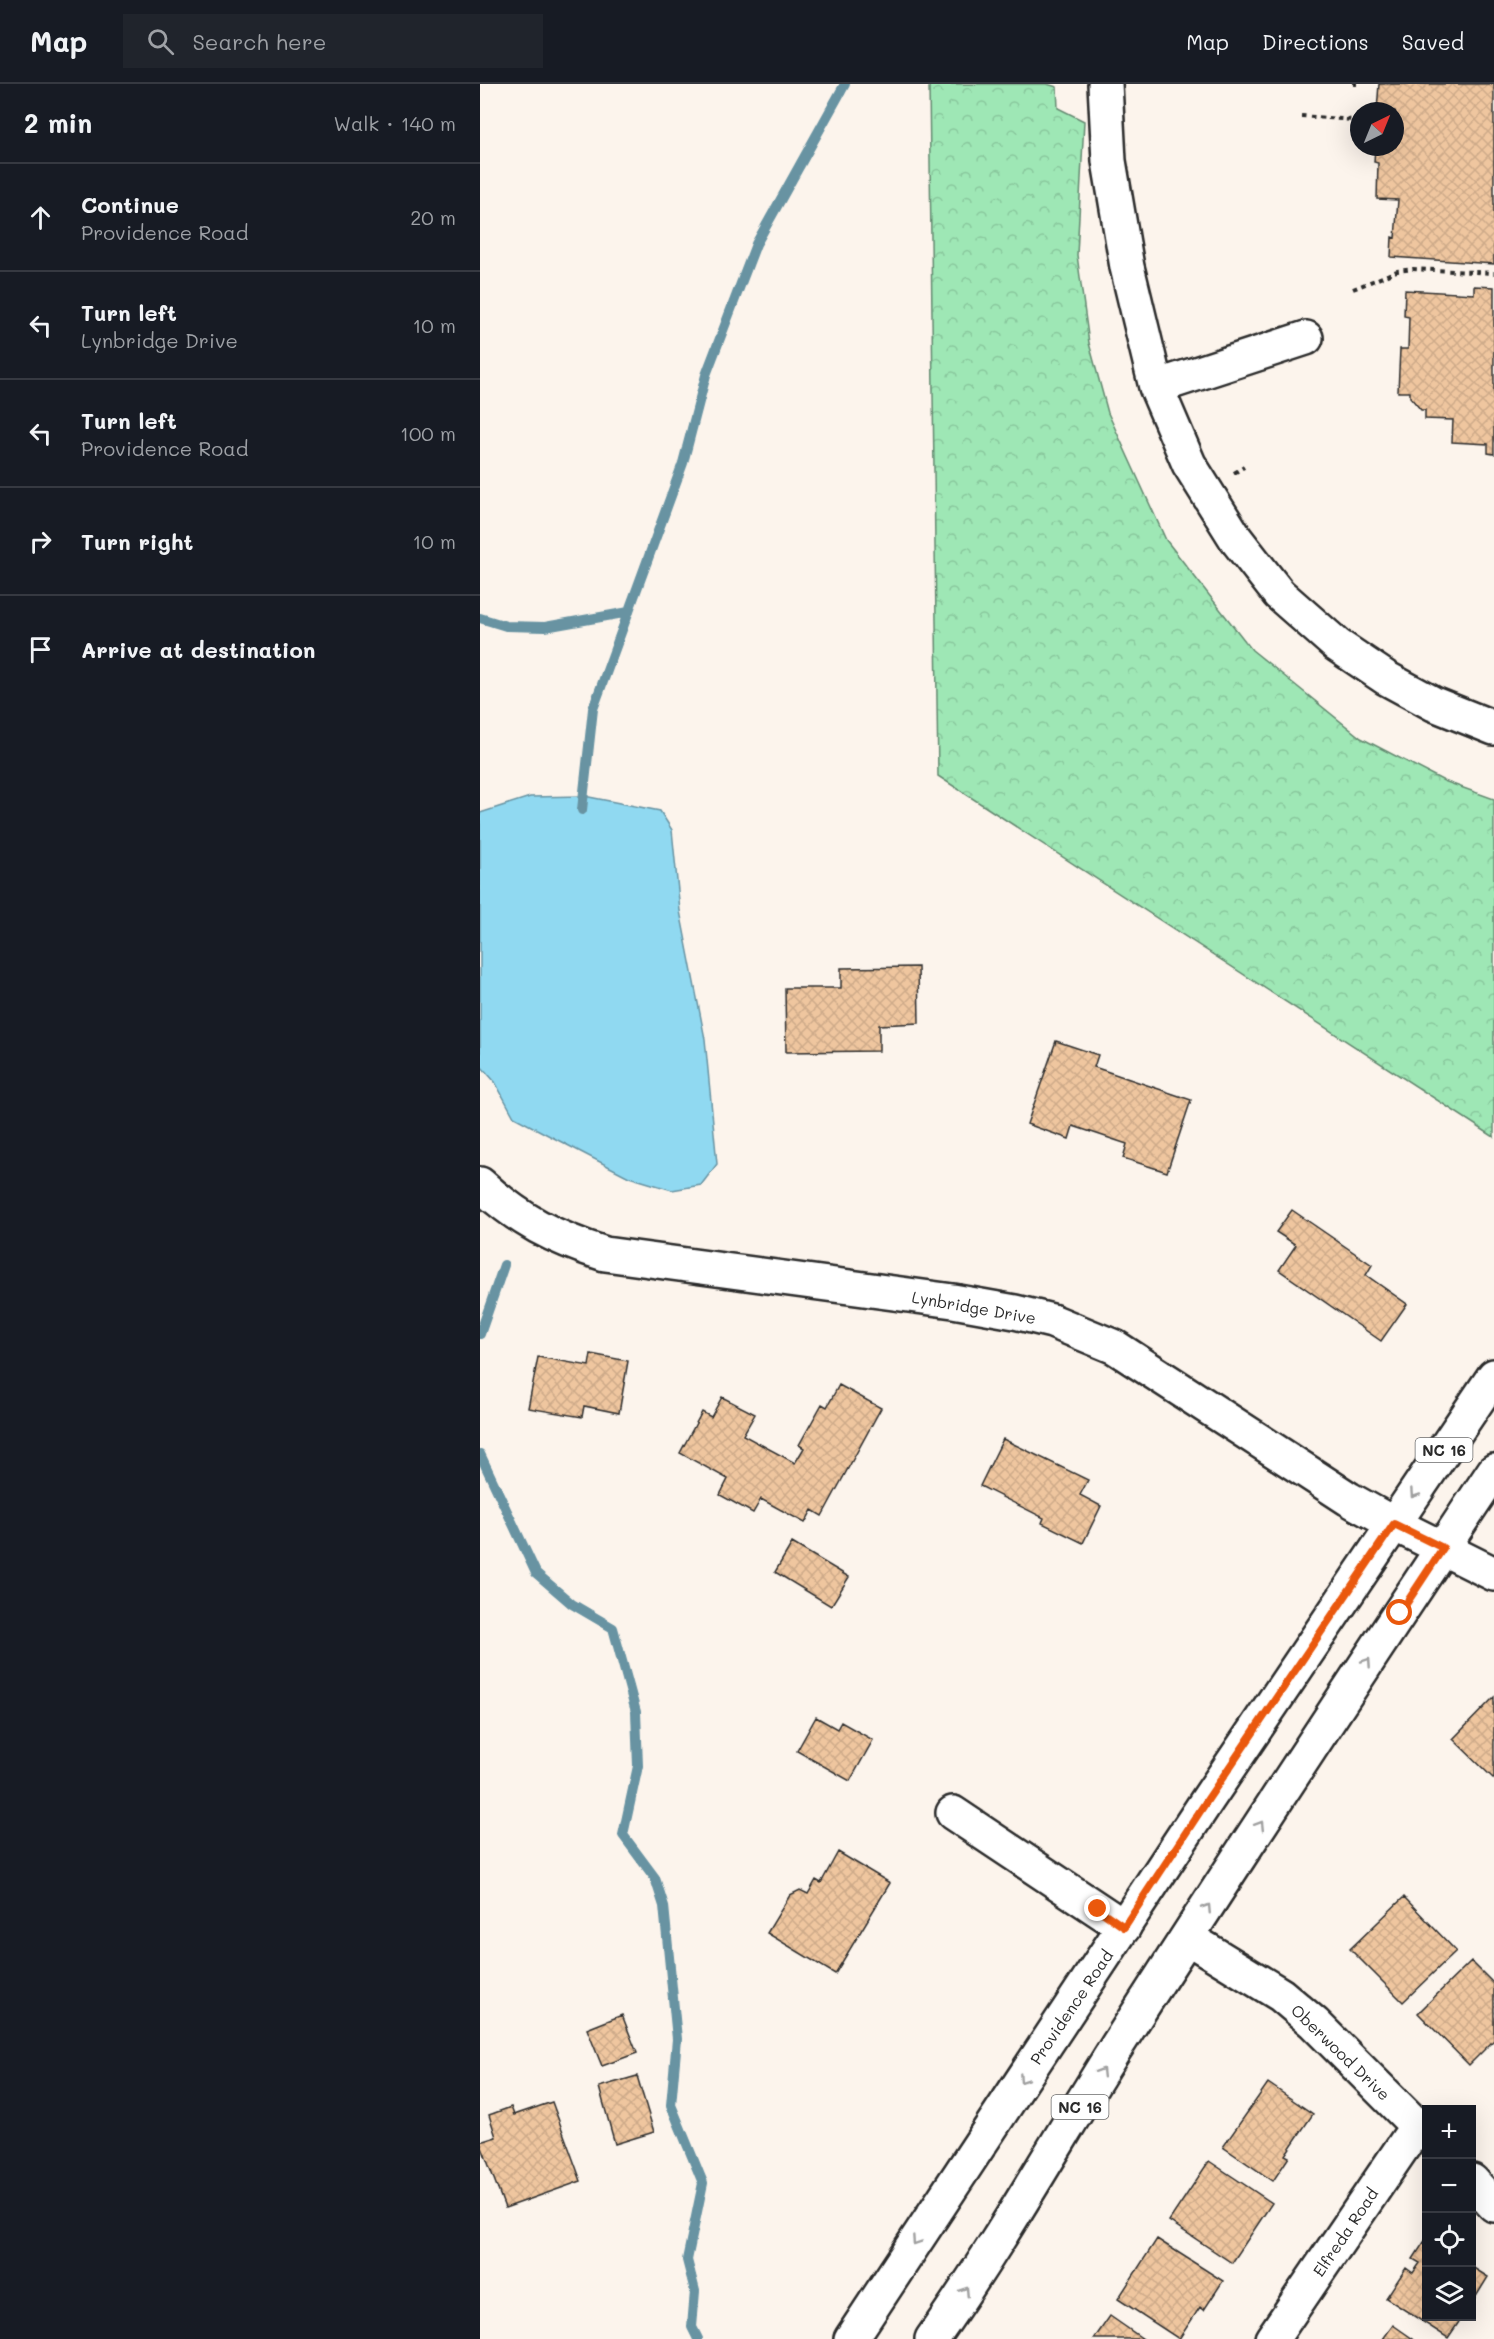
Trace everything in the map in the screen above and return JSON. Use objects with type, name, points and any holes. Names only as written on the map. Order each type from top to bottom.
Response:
[{"type":"main road","points":[[1105,84],[1109,161],[1126,267],[1156,387],[1189,464],[1236,539],[1279,594],[1337,645],[1386,678],[1434,704],[1494,728]]},
{"type":"main road","points":[[1156,387],[1306,338]]},
{"type":"main road","name":"Lynbridge Drive","points":[[480,1184],[528,1222],[566,1242],[604,1254],[953,1301],[1052,1321],[1115,1347],[1349,1499],[1494,1574]]},
{"type":"main road","name":"Providence Road","points":[[851,2339],[1208,1799],[1494,1376]]},
{"type":"main road","name":"NC 16","points":[[932,2339],[962,2297],[1115,2049],[1284,1787],[1494,1471]]},
{"type":"main road","points":[[953,1813],[1124,1927]]},
{"type":"main road","name":"Oberwood Drive","points":[[1188,1938],[1281,1995],[1314,2023],[1422,2130]]},
{"type":"main road","name":"Elfreda Road","points":[[1272,2339],[1422,2130]]},
{"type":"main road","points":[[1476,2185],[1494,2205]]},
{"type":"path","points":[[1300,116],[1350,120]]},
{"type":"path","points":[[1353,289],[1397,271],[1413,269],[1494,273]]},
{"type":"green space","points":[[929,84],[1047,84],[1057,87],[1058,108],[1084,121],[1077,255],[1089,343],[1108,413],[1166,540],[1252,650],[1361,738],[1444,781],[1494,799],[1494,1137],[938,776]]},
{"type":"water","points":[[584,796],[660,811],[672,830],[680,911],[705,1039],[717,1164],[701,1185],[672,1190],[629,1177],[514,1117],[495,1082],[480,1065],[480,813],[530,797]]},
{"type":"building","points":[[1379,84],[1494,84],[1494,264],[1391,257],[1398,200],[1377,199],[1378,163],[1374,162],[1374,156],[1404,156],[1404,102],[1378,102]]},
{"type":"building","points":[[1474,286],[1494,287],[1494,454],[1488,453],[1488,444],[1452,442],[1453,420],[1425,419],[1425,410],[1421,410],[1410,397],[1410,392],[1398,392],[1400,349],[1408,349],[1409,317],[1404,316],[1405,290],[1474,294]]},
{"type":"building","points":[[918,967],[919,1023],[879,1025],[879,1051],[786,1052],[785,988],[841,988],[841,968]]},
{"type":"building","points":[[1056,1041],[1098,1055],[1094,1067],[1191,1100],[1167,1172],[1123,1158],[1127,1144],[1073,1126],[1069,1139],[1027,1124]]},
{"type":"building","points":[[1292,1210],[1372,1265],[1366,1275],[1407,1304],[1381,1341],[1279,1270],[1296,1245],[1276,1232]]},
{"type":"building","points":[[591,1354],[628,1361],[619,1413],[584,1406],[582,1417],[528,1408],[538,1357],[589,1366]]},
{"type":"building","points":[[839,1385],[881,1408],[822,1516],[812,1510],[805,1523],[761,1499],[753,1513],[720,1495],[728,1479],[680,1453],[702,1412],[711,1417],[722,1397],[755,1414],[743,1435],[795,1463],[804,1448],[799,1445],[822,1404],[827,1407]]},
{"type":"building","points":[[1003,1439],[1088,1480],[1080,1495],[1101,1506],[1083,1543],[1042,1523],[1044,1518],[980,1486]]},
{"type":"building","points":[[792,1543],[849,1577],[831,1606],[775,1572]]},
{"type":"building","points":[[1494,1697],[1494,1779],[1453,1739]]},
{"type":"building","points":[[816,1717],[837,1729],[841,1722],[873,1740],[850,1781],[797,1751]]},
{"type":"building","points":[[838,1852],[890,1883],[835,1974],[767,1933],[790,1895],[800,1890],[808,1894],[816,1880],[821,1883]]},
{"type":"building","points":[[1404,1897],[1456,1951],[1403,2002],[1350,1949]]},
{"type":"building","points":[[1471,1961],[1494,1984],[1494,2040],[1469,2065],[1418,2013]]},
{"type":"building","points":[[622,2015],[637,2053],[602,2066],[587,2029]]},
{"type":"building","points":[[637,2076],[654,2132],[615,2144],[599,2087]]},
{"type":"building","points":[[1268,2083],[1313,2114],[1285,2155],[1289,2157],[1273,2181],[1223,2147]]},
{"type":"building","points":[[552,2102],[581,2181],[505,2208],[480,2142],[496,2137],[489,2115],[511,2107],[514,2115]]},
{"type":"building","points":[[1209,2161],[1272,2203],[1232,2263],[1169,2221]]},
{"type":"building","points":[[1157,2239],[1223,2281],[1204,2310],[1200,2307],[1179,2339],[1118,2299]]},
{"type":"building","points":[[1422,2245],[1422,2321],[1460,2321],[1448,2338],[1386,2298],[1406,2268],[1413,2273],[1420,2263],[1413,2259]]},
{"type":"building","points":[[1476,2270],[1488,2277],[1476,2296]]},
{"type":"building","points":[[1110,2316],[1143,2339],[1094,2339]]},
{"type":"building","points":[[1393,2325],[1413,2339],[1383,2339]]},
{"type":"waterway","points":[[582,810],[593,709],[683,463],[706,375],[756,244],[845,84]]},
{"type":"waterway","points":[[480,618],[506,626],[545,627],[629,612]]},
{"type":"waterway","points":[[480,1334],[504,1265]]},
{"type":"waterway","points":[[480,1454],[536,1573],[572,1604],[613,1628],[636,1712],[638,1766],[623,1835],[655,1878],[664,1906],[677,2039],[671,2105],[703,2183],[687,2260],[695,2291],[692,2327],[698,2339]]},
{"type":"route","points":[[1098,1909],[1124,1927],[1394,1524],[1443,1548],[1400,1613]]}]
